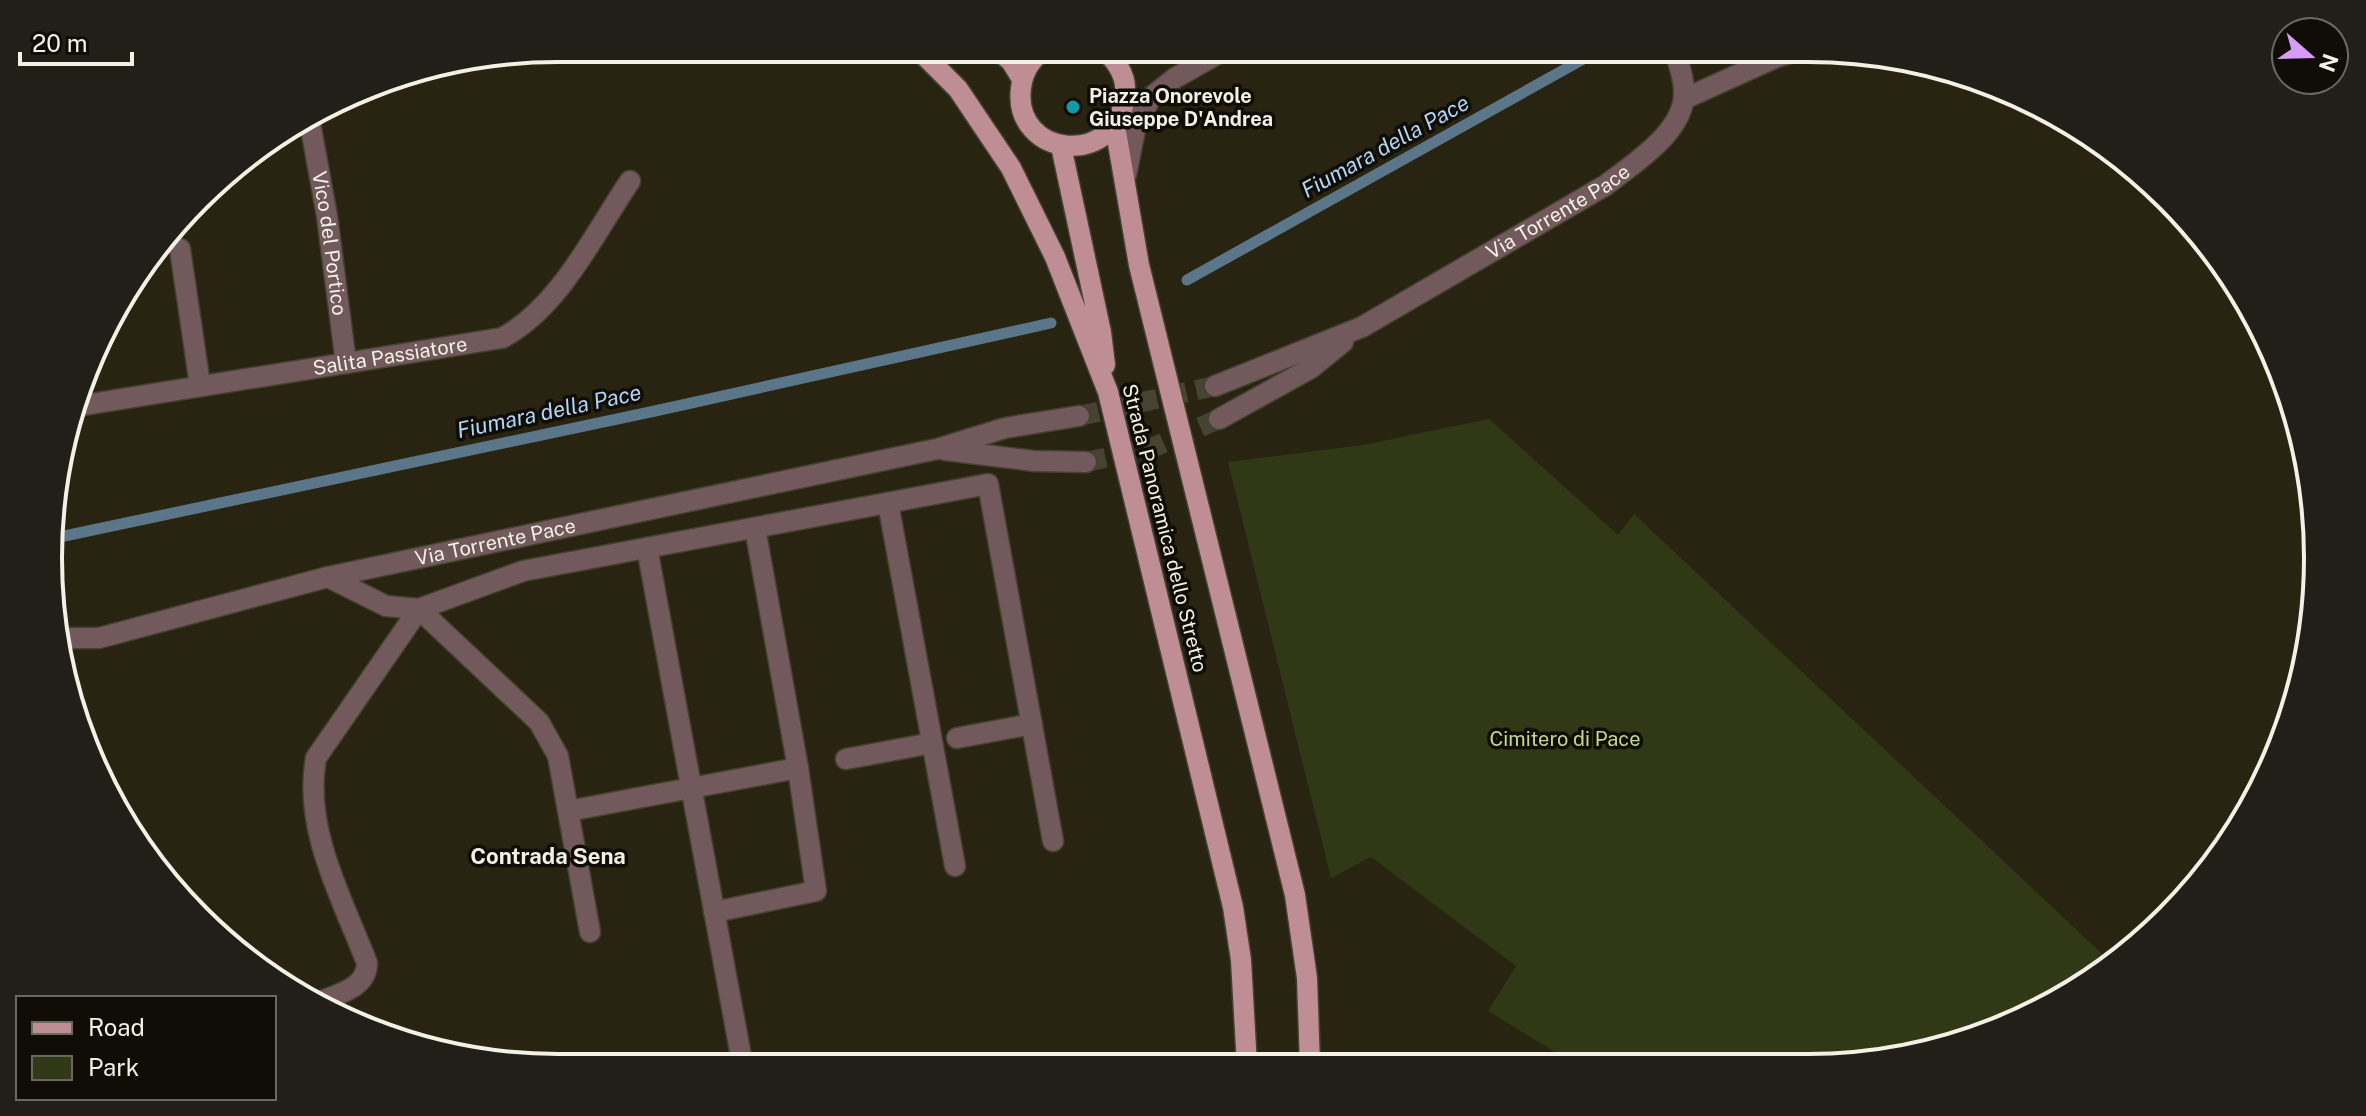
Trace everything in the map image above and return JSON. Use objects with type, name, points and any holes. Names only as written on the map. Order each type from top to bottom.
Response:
[{"type":"main road","name":"Strada Panoramica dello Stretto","points":[[931,62],[958,89],[1011,168],[1055,257],[1108,392],[1233,907],[1241,960],[1246,1054]]},
{"type":"main road","points":[[1012,62],[1022,79]]},
{"type":"main road","points":[[1032,62],[1022,79],[1020,96],[1028,121],[1045,139],[1061,146],[1091,143],[1115,126],[1124,108],[1126,87],[1114,62]]},
{"type":"main road","name":"Strada Panoramica dello Stretto","points":[[1115,126],[1142,279],[1295,895],[1307,978],[1310,1054]]},
{"type":"main road","points":[[1061,146],[1101,332],[1108,392]]},
{"type":"street","points":[[1115,126],[1154,94],[1205,62]]},
{"type":"street","points":[[1677,62],[1684,99],[1765,62]]},
{"type":"street","points":[[1125,195],[1127,159],[1136,125],[1154,94]]},
{"type":"street","name":"Via Torrente Pace","points":[[1215,386],[1362,327],[1606,185],[1639,160],[1675,122],[1684,99]]},
{"type":"street","name":"Vico del Portico","points":[[311,128],[327,216],[346,363]]},
{"type":"street","name":"Salita Passiatore","points":[[86,405],[478,344],[520,328],[555,291],[630,181]]},
{"type":"street","points":[[180,249],[200,385]]},
{"type":"street","name":"Via Torrente Pace","points":[[1219,419],[1311,368],[1362,327]]},
{"type":"street","name":"Via Torrente Pace","points":[[69,638],[99,638],[328,577],[937,449],[1005,428],[1079,416]]},
{"type":"street","name":"Via Torrente Pace","points":[[937,449],[1034,461],[1086,462]]},
{"type":"street","points":[[328,577],[386,606],[419,609],[523,571],[988,484],[1053,841]]},
{"type":"street","points":[[888,503],[955,866]]},
{"type":"street","points":[[714,912],[816,891],[798,768],[755,528]]},
{"type":"street","points":[[647,548],[741,1054]]},
{"type":"street","points":[[419,609],[539,722],[558,756],[590,932]]},
{"type":"street","points":[[329,998],[355,986],[367,972],[367,963],[314,816],[311,784],[316,758],[419,609]]},
{"type":"street","points":[[957,738],[1032,724]]},
{"type":"street","points":[[846,759],[932,743]]},
{"type":"street","points":[[568,811],[798,768]]},
{"type":"green space","name":"Cimitero di Pace","points":[[1489,419],[1618,535],[1634,514],[2104,956],[2056,988],[1967,1028],[1905,1044],[1840,1053],[1558,1054],[1488,1011],[1516,966],[1371,857],[1331,878],[1228,462],[1363,445]]},
{"type":"waterway","name":"Fiumara della Pace","points":[[1187,280],[1578,62]]},
{"type":"waterway","name":"Fiumara della Pace","points":[[63,536],[655,411],[1051,323]]},
{"type":"tunnel","points":[[1079,416],[1215,386]]},
{"type":"tunnel","points":[[1086,462],[1154,447],[1219,419]]},
{"type":"place","name":"Piazza Onorevole Giuseppe D'Andrea","points":[[1073,107]]},
{"type":"district","name":"Contrada Sena","points":[[548,856]]}]
